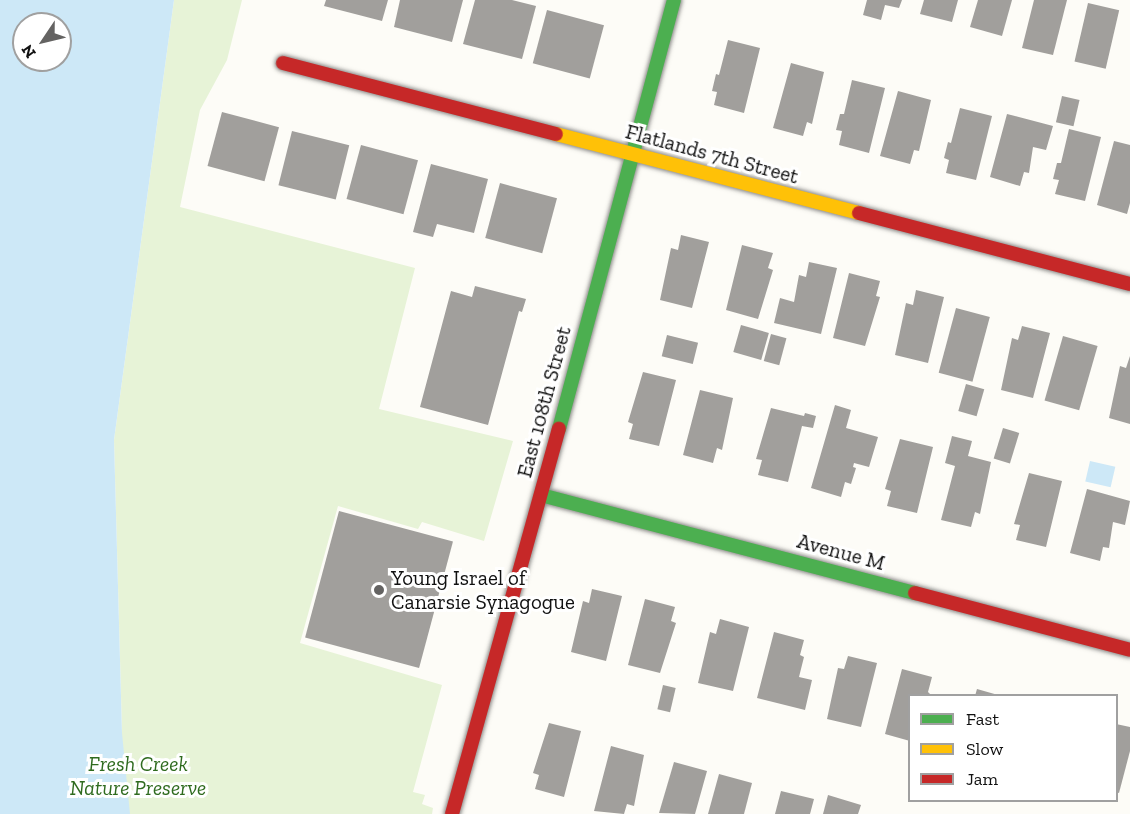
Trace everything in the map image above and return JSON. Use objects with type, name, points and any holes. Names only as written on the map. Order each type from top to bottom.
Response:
[{"type":"street","name":"East 108th Street","points":[[452,814],[541,495],[674,0]]},
{"type":"street","name":"Flatlands 7th Street","points":[[283,63],[1130,284]]},
{"type":"street","name":"Avenue M","points":[[541,495],[1130,650]]},
{"type":"green space","name":"Fresh Creek Nature Preserve","points":[[174,0],[242,0],[227,60],[200,110],[180,207],[415,268],[379,409],[513,441],[484,541],[422,522],[418,529],[338,506],[300,643],[442,685],[413,792],[425,795],[422,804],[433,808],[432,814],[103,814],[122,732],[114,440]]},
{"type":"water","points":[[0,0],[174,0],[114,440],[122,733],[130,814],[0,814]]},
{"type":"water","points":[[1090,461],[1115,467],[1111,487],[1085,481]]},
{"type":"building","points":[[326,0],[388,0],[382,21],[324,6]]},
{"type":"building","points":[[400,0],[463,0],[452,42],[394,27]]},
{"type":"building","points":[[475,0],[512,0],[536,6],[522,59],[463,44]]},
{"type":"building","points":[[867,0],[902,0],[899,8],[885,5],[881,20],[863,15]]},
{"type":"building","points":[[924,0],[958,0],[952,22],[920,14]]},
{"type":"building","points":[[978,0],[1012,0],[1002,36],[970,27]]},
{"type":"building","points":[[1034,0],[1067,0],[1053,55],[1022,48]]},
{"type":"building","points":[[1088,3],[1119,10],[1106,69],[1075,61]]},
{"type":"building","points":[[547,10],[604,25],[590,78],[533,63]]},
{"type":"building","points":[[728,40],[760,48],[744,113],[714,105],[717,92],[712,91],[716,74],[719,75]]},
{"type":"building","points":[[791,63],[824,72],[812,124],[807,122],[803,136],[773,128]]},
{"type":"building","points":[[852,80],[885,88],[869,153],[839,145],[842,131],[836,130],[840,114],[844,114]]},
{"type":"building","points":[[898,91],[931,100],[919,151],[914,150],[910,164],[880,156]]},
{"type":"building","points":[[1062,96],[1080,100],[1073,126],[1056,122]]},
{"type":"building","points":[[960,108],[992,116],[976,180],[946,173],[949,160],[944,158],[948,142],[951,143]]},
{"type":"building","points":[[222,112],[279,127],[264,181],[208,166]]},
{"type":"building","points":[[1007,114],[1053,126],[1046,150],[1033,147],[1029,173],[1024,172],[1020,186],[990,177]]},
{"type":"building","points":[[1069,129],[1101,137],[1085,201],[1055,194],[1059,180],[1053,179],[1057,163],[1061,163]]},
{"type":"building","points":[[292,131],[349,145],[336,200],[278,185]]},
{"type":"building","points":[[1114,141],[1130,145],[1130,203],[1127,214],[1097,205]]},
{"type":"building","points":[[361,145],[418,160],[403,214],[347,199]]},
{"type":"building","points":[[431,164],[488,179],[474,233],[437,224],[433,237],[413,232]]},
{"type":"building","points":[[500,183],[557,198],[542,253],[485,238]]},
{"type":"building","points":[[681,235],[709,242],[692,308],[660,300],[671,248],[678,250]]},
{"type":"building","points":[[742,245],[773,253],[768,268],[773,270],[758,319],[726,310]]},
{"type":"building","points":[[809,262],[837,268],[821,334],[774,323],[780,298],[794,302],[799,275],[806,277]]},
{"type":"building","points":[[849,273],[880,281],[876,296],[880,297],[865,346],[833,338]]},
{"type":"building","points":[[475,286],[526,299],[522,312],[519,311],[488,425],[420,407],[451,291],[472,297]]},
{"type":"building","points":[[916,290],[944,297],[928,363],[895,355],[906,303],[913,305]]},
{"type":"building","points":[[956,308],[990,317],[972,382],[939,373]]},
{"type":"building","points":[[741,325],[769,333],[761,360],[733,352]]},
{"type":"building","points":[[1022,326],[1050,333],[1033,398],[1001,390],[1012,338],[1018,340]]},
{"type":"building","points":[[771,334],[786,338],[779,365],[764,361]]},
{"type":"building","points":[[667,335],[698,343],[693,364],[662,356]]},
{"type":"building","points":[[1063,336],[1098,346],[1079,410],[1045,400]]},
{"type":"building","points":[[1130,356],[1130,424],[1109,418],[1120,366],[1126,368]]},
{"type":"building","points":[[643,372],[676,380],[659,446],[629,439],[633,424],[628,422]]},
{"type":"building","points":[[966,384],[984,389],[977,416],[958,411]]},
{"type":"building","points":[[700,390],[733,398],[722,450],[717,448],[713,463],[683,455]]},
{"type":"building","points":[[835,405],[851,410],[846,428],[878,437],[869,467],[854,463],[853,467],[856,468],[851,484],[845,482],[841,497],[811,488]]},
{"type":"building","points":[[771,408],[804,416],[805,413],[816,416],[813,428],[802,426],[788,482],[758,475],[762,460],[756,459]]},
{"type":"building","points":[[1003,428],[1019,433],[1010,464],[994,459]]},
{"type":"building","points":[[952,436],[972,441],[968,456],[991,462],[980,514],[975,512],[971,527],[941,520],[955,466],[945,463]]},
{"type":"building","points":[[900,439],[933,447],[917,513],[887,506],[891,491],[885,489]]},
{"type":"building","points":[[1029,473],[1062,481],[1046,547],[1016,540],[1020,525],[1014,524]]},
{"type":"building","points":[[1087,489],[1130,501],[1125,525],[1113,522],[1109,548],[1103,547],[1100,561],[1070,553]]},
{"type":"building","name":"Young Israel of Canarsie Synagogue","points":[[339,511],[453,542],[419,668],[305,638]]},
{"type":"building","points":[[592,589],[622,596],[606,661],[571,652],[583,601],[589,603]]},
{"type":"building","points":[[645,599],[675,607],[671,621],[676,623],[660,673],[628,665]]},
{"type":"building","points":[[720,619],[749,627],[733,691],[698,683],[710,632],[716,634]]},
{"type":"building","points":[[774,632],[804,640],[800,655],[804,657],[799,677],[812,680],[805,710],[757,698]]},
{"type":"building","points":[[848,656],[877,663],[861,727],[827,719],[838,668],[844,669]]},
{"type":"building","points":[[902,669],[932,677],[928,692],[930,694],[908,694],[908,740],[885,734]]},
{"type":"building","points":[[663,685],[676,688],[670,712],[657,709]]},
{"type":"building","points":[[977,689],[994,694],[976,694]]},
{"type":"building","points":[[549,723],[581,731],[564,797],[535,789],[539,775],[533,773]]},
{"type":"building","points":[[1118,724],[1130,727],[1130,751],[1119,793]]},
{"type":"building","points":[[611,746],[644,755],[634,806],[627,804],[624,814],[594,811]]},
{"type":"building","points":[[674,762],[707,771],[695,814],[659,813]]},
{"type":"building","points":[[719,774],[752,783],[744,814],[708,814]]},
{"type":"building","points":[[781,791],[814,799],[810,814],[775,814]]},
{"type":"building","points":[[828,795],[861,805],[858,814],[823,814]]},
{"type":"traffic: fast","points":[[559,429],[674,0]]},
{"type":"traffic: fast","points":[[541,495],[915,593]]},
{"type":"traffic: slow","points":[[556,134],[859,213]]},
{"type":"traffic: jam","points":[[283,63],[556,134]]},
{"type":"traffic: jam","points":[[859,213],[1130,284]]},
{"type":"traffic: jam","points":[[452,814],[559,429]]},
{"type":"traffic: jam","points":[[915,593],[1130,650]]},
{"type":"place","name":"Young Israel of Canarsie Synagogue","points":[[379,590]]}]
